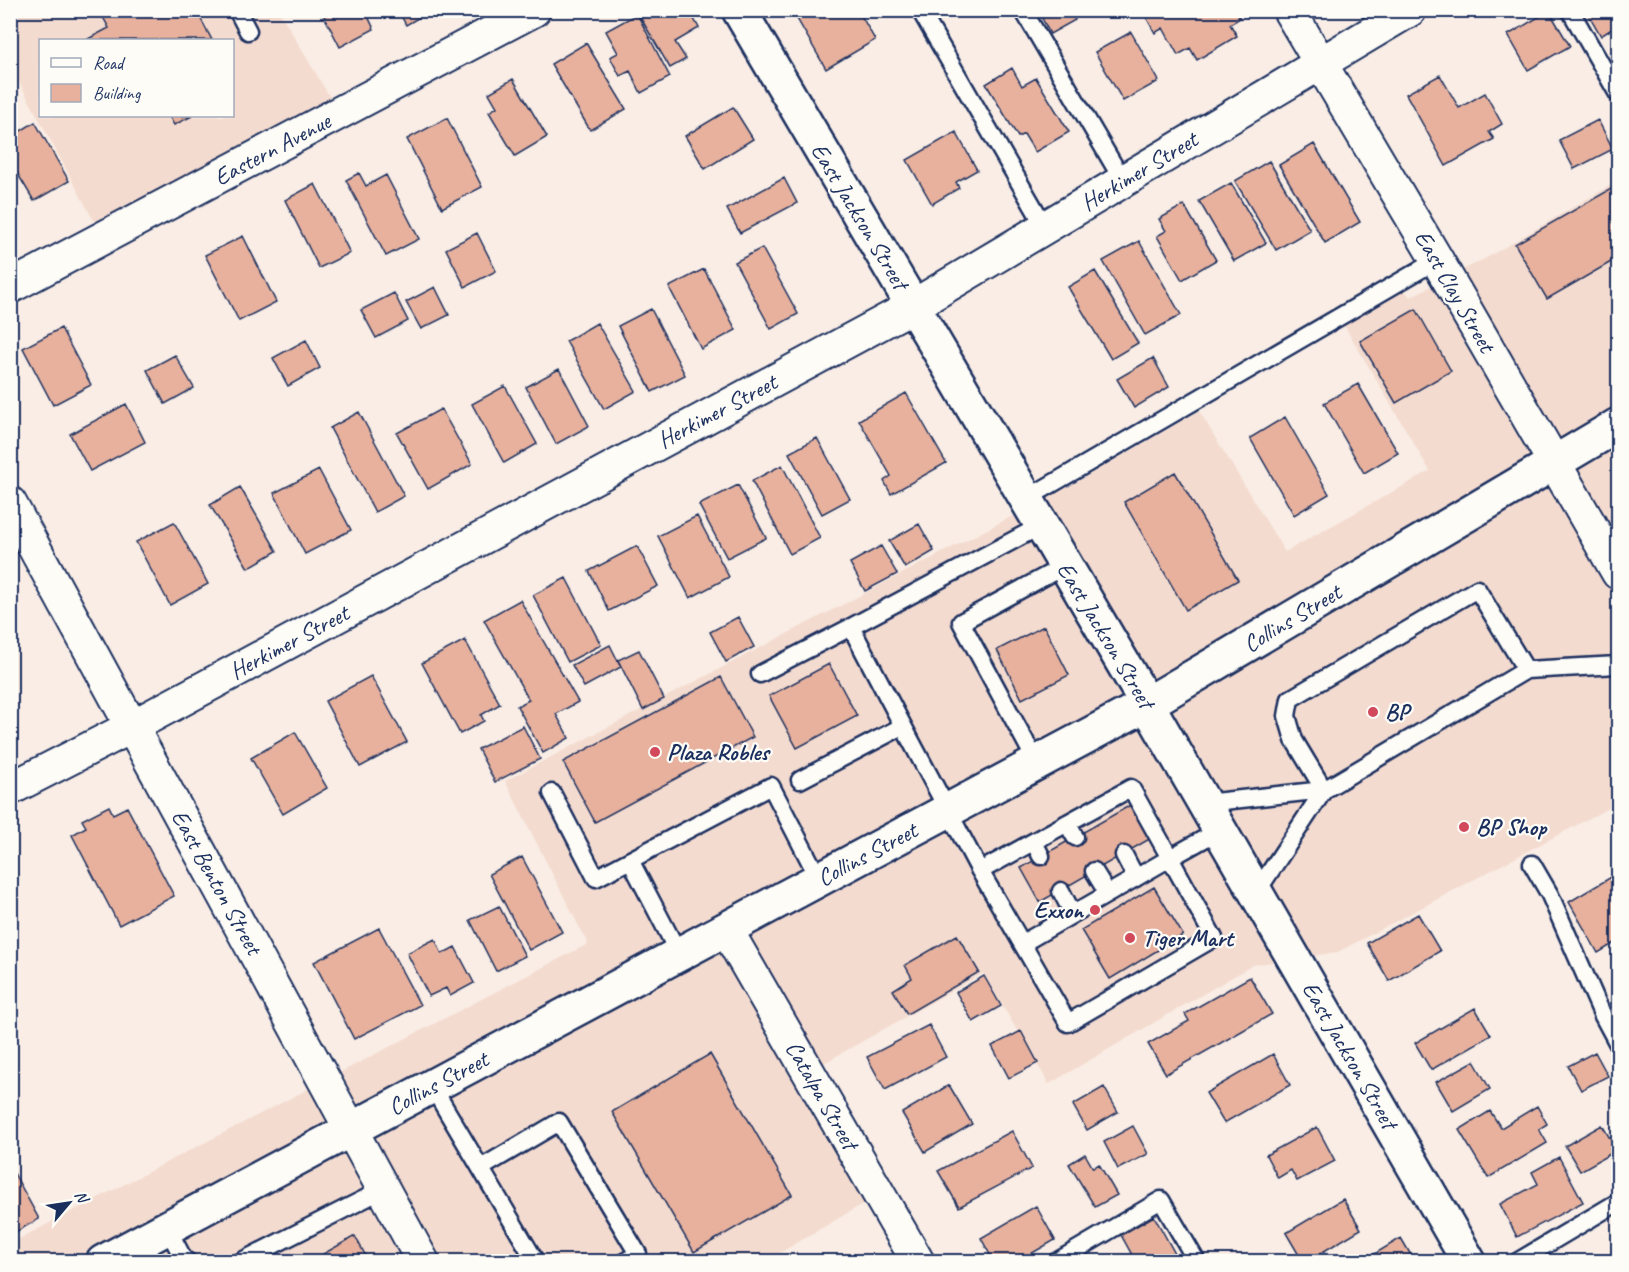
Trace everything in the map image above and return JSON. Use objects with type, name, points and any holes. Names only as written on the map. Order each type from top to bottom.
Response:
[{"type":"main road","name":"East Jackson Street","points":[[739,10],[1066,565],[1469,1262]]},
{"type":"main road","name":"Collins Street","points":[[103,1262],[1147,704],[1618,425]]},
{"type":"street","name":"Eastern Avenue","points":[[10,287],[534,10]]},
{"type":"street","name":"East Clay Street","points":[[1289,10],[1618,573]]},
{"type":"street","name":"Herkimer Street","points":[[10,789],[133,726],[913,306],[1410,10]]},
{"type":"street","name":"East Benton Street","points":[[15,522],[133,726],[423,1262]]},
{"type":"street","name":"Catalpa Street","points":[[726,929],[918,1262]]},
{"type":"lane","points":[[237,10],[248,31]]},
{"type":"lane","points":[[920,10],[1045,227]]},
{"type":"lane","points":[[1023,10],[1123,181]]},
{"type":"lane","points":[[1570,10],[1618,94]]},
{"type":"lane","points":[[760,674],[851,627],[1437,260]]},
{"type":"lane","points":[[1037,763],[961,621],[1066,565]]},
{"type":"lane","points":[[1324,790],[1294,740],[1287,716],[1290,699],[1477,589],[1526,670]]},
{"type":"lane","points":[[851,627],[980,872],[1068,1023],[1214,938],[1131,788],[1101,813],[1037,849],[980,872]]},
{"type":"lane","points":[[1023,943],[1170,858],[1212,816],[1324,790],[1526,670],[1618,665]]},
{"type":"lane","points":[[800,780],[903,726]]},
{"type":"lane","points":[[552,794],[596,878],[771,786],[819,879]]},
{"type":"lane","points":[[1256,893],[1324,790]]},
{"type":"lane","points":[[1124,855],[1136,878]]},
{"type":"lane","points":[[630,860],[679,954]]},
{"type":"lane","points":[[1532,864],[1550,895],[1603,1016],[1618,1044]]},
{"type":"lane","points":[[1094,871],[1108,894]]},
{"type":"lane","points":[[1060,891],[1073,914]]},
{"type":"lane","points":[[432,1086],[536,1262]]},
{"type":"lane","points":[[480,1168],[559,1122],[638,1254],[624,1262]]},
{"type":"lane","points":[[240,1262],[384,1189]]},
{"type":"lane","points":[[1056,1262],[1161,1200],[1197,1262]]},
{"type":"lane","points":[[1517,1262],[1618,1202]]},
{"type":"lane","points":[[167,1227],[184,1260],[188,1262]]},
{"type":"shaded area","points":[[10,11],[279,11],[338,111],[101,234],[11,67],[11,38],[16,34],[11,25]]},
{"type":"shaded area","points":[[1618,181],[1618,803],[1338,952],[1253,965],[1049,1084],[983,973],[810,1071],[883,1192],[766,1261],[478,1262],[472,1252],[456,1262],[11,1262],[11,1243],[588,944],[505,781],[1070,486],[1199,411],[1285,552],[1430,471],[1341,320],[1401,286],[1410,297],[1488,257]]},
{"type":"building","points":[[99,10],[196,10],[211,39],[88,39],[109,28]]},
{"type":"building","points":[[321,10],[365,10],[374,29],[340,47]]},
{"type":"building","points":[[398,10],[432,10],[406,25]]},
{"type":"building","points":[[636,10],[689,10],[699,28],[675,42],[686,59],[670,68]]},
{"type":"building","points":[[792,10],[858,10],[875,40],[826,69]]},
{"type":"building","points":[[1038,10],[1069,10],[1075,20],[1050,34]]},
{"type":"building","points":[[1142,10],[1235,10],[1240,18],[1230,24],[1237,36],[1197,60],[1190,48],[1178,55],[1163,28],[1155,33]]},
{"type":"building","points":[[1586,10],[1618,10],[1616,13],[1618,25],[1601,36]]},
{"type":"building","points":[[1549,11],[1570,46],[1528,70],[1508,35]]},
{"type":"building","points":[[637,14],[670,77],[641,93],[630,71],[620,76],[610,57],[618,53],[606,31]]},
{"type":"building","points":[[1131,32],[1159,81],[1123,101],[1095,52]]},
{"type":"building","points":[[586,43],[626,109],[590,130],[551,64]]},
{"type":"building","points":[[1012,68],[1022,86],[1036,78],[1069,132],[1035,152],[1024,134],[1018,137],[986,84]]},
{"type":"building","points":[[1440,75],[1459,108],[1485,93],[1502,124],[1489,132],[1494,139],[1446,166],[1406,94]]},
{"type":"building","points":[[513,79],[547,137],[515,156],[489,112],[497,107],[489,93]]},
{"type":"building","points":[[733,107],[753,139],[705,169],[685,136]]},
{"type":"building","points":[[170,117],[190,117],[174,125]]},
{"type":"building","points":[[447,118],[482,187],[442,208],[407,139]]},
{"type":"building","points":[[1598,120],[1613,149],[1574,169],[1559,140]]},
{"type":"building","points":[[13,122],[19,132],[35,122],[69,181],[34,201],[10,161],[10,123]]},
{"type":"building","points":[[956,132],[977,170],[956,182],[959,188],[932,204],[907,160]]},
{"type":"building","points":[[1314,144],[1360,222],[1325,243],[1279,165]]},
{"type":"building","points":[[1269,161],[1310,230],[1276,250],[1235,181]]},
{"type":"building","points":[[359,173],[366,186],[386,175],[419,239],[386,256],[346,180]]},
{"type":"building","points":[[784,178],[797,203],[740,233],[727,209]]},
{"type":"building","points":[[1231,183],[1266,243],[1234,261],[1199,201]]},
{"type":"building","points":[[315,184],[350,253],[319,268],[285,200]]},
{"type":"building","points":[[1618,185],[1618,258],[1547,299],[1515,244]]},
{"type":"building","points":[[1184,205],[1216,260],[1182,280],[1157,236],[1166,231],[1159,219]]},
{"type":"building","points":[[477,233],[496,271],[465,287],[446,249]]},
{"type":"building","points":[[243,236],[276,302],[239,321],[205,255]]},
{"type":"building","points":[[1139,241],[1181,315],[1145,335],[1103,261]]},
{"type":"building","points":[[762,248],[798,314],[771,329],[735,262]]},
{"type":"building","points":[[704,269],[736,330],[701,349],[669,287]]},
{"type":"building","points":[[1095,271],[1138,343],[1111,359],[1068,287]]},
{"type":"building","points":[[435,287],[449,315],[421,329],[406,302]]},
{"type":"building","points":[[394,293],[408,321],[376,338],[361,310]]},
{"type":"building","points":[[651,309],[685,375],[652,392],[618,326]]},
{"type":"building","points":[[1416,309],[1451,371],[1396,403],[1360,341]]},
{"type":"building","points":[[597,323],[636,391],[604,409],[566,341]]},
{"type":"building","points":[[61,328],[91,385],[53,405],[23,348]]},
{"type":"building","points":[[306,340],[320,368],[288,386],[273,358]]},
{"type":"building","points":[[175,355],[194,388],[165,404],[147,370]]},
{"type":"building","points":[[1153,358],[1169,387],[1134,408],[1117,379]]},
{"type":"building","points":[[559,369],[589,426],[556,444],[526,387]]},
{"type":"building","points":[[1358,384],[1398,453],[1364,473],[1324,403]]},
{"type":"building","points":[[505,386],[537,444],[504,463],[472,404]]},
{"type":"building","points":[[906,393],[946,463],[891,494],[884,481],[891,476],[859,420]]},
{"type":"building","points":[[126,404],[145,442],[90,471],[70,434]]},
{"type":"building","points":[[441,409],[472,464],[428,489],[397,433]]},
{"type":"building","points":[[359,412],[404,496],[375,512],[330,428]]},
{"type":"building","points":[[1285,417],[1329,494],[1294,515],[1250,438]]},
{"type":"building","points":[[817,438],[850,499],[822,514],[789,453]]},
{"type":"building","points":[[782,465],[820,538],[790,554],[752,481]]},
{"type":"building","points":[[319,470],[351,530],[305,554],[274,493]]},
{"type":"building","points":[[1175,472],[1238,580],[1186,610],[1124,502]]},
{"type":"building","points":[[738,485],[766,538],[727,558],[699,505]]},
{"type":"building","points":[[240,487],[277,551],[248,568],[210,505]]},
{"type":"building","points":[[697,516],[729,577],[690,598],[658,536]]},
{"type":"building","points":[[174,522],[208,584],[170,605],[136,542]]},
{"type":"building","points":[[919,524],[934,551],[905,568],[889,541]]},
{"type":"building","points":[[637,546],[658,586],[609,611],[589,571]]},
{"type":"building","points":[[881,546],[897,574],[865,591],[850,563]]},
{"type":"building","points":[[566,578],[601,645],[568,662],[533,595]]},
{"type":"building","points":[[520,600],[578,702],[556,714],[569,738],[543,753],[517,706],[529,700],[484,620]]},
{"type":"building","points":[[738,617],[754,647],[726,662],[710,632]]},
{"type":"building","points":[[1044,626],[1069,675],[1022,699],[997,650]]},
{"type":"building","points":[[465,640],[500,704],[481,715],[484,721],[460,734],[422,663]]},
{"type":"building","points":[[610,645],[621,667],[584,687],[572,665]]},
{"type":"building","points":[[639,650],[664,699],[643,710],[618,660]]},
{"type":"building","points":[[829,664],[857,716],[797,748],[769,696]]},
{"type":"building","points":[[371,676],[407,742],[360,767],[325,701]]},
{"type":"building","points":[[721,677],[753,737],[595,822],[563,762]]},
{"type":"building","points":[[523,726],[540,759],[495,782],[478,749]]},
{"type":"building","points":[[295,732],[327,788],[283,814],[251,758]]},
{"type":"building","points":[[1134,803],[1153,837],[1040,902],[1021,868]]},
{"type":"building","points":[[109,806],[113,814],[127,807],[174,896],[119,925],[72,835],[86,827],[82,820]]},
{"type":"building","points":[[522,857],[562,932],[529,950],[489,874]]},
{"type":"building","points":[[1618,873],[1618,941],[1598,953],[1569,902]]},
{"type":"building","points":[[1154,887],[1183,935],[1110,979],[1081,930]]},
{"type":"building","points":[[499,906],[525,956],[496,971],[470,920]]},
{"type":"building","points":[[1418,914],[1440,951],[1389,981],[1367,943]]},
{"type":"building","points":[[379,928],[420,1005],[354,1039],[314,962]]},
{"type":"building","points":[[957,935],[979,972],[907,1014],[893,990],[912,978],[905,965]]},
{"type":"building","points":[[435,939],[442,954],[455,947],[474,983],[450,996],[446,988],[429,996],[407,953]]},
{"type":"building","points":[[984,976],[1001,1006],[973,1022],[956,992]]},
{"type":"building","points":[[1250,977],[1272,1014],[1166,1074],[1148,1044],[1189,1021],[1185,1014]]},
{"type":"building","points":[[1475,1008],[1491,1035],[1431,1070],[1415,1043]]},
{"type":"building","points":[[929,1025],[946,1057],[885,1090],[867,1057]]},
{"type":"building","points":[[1021,1031],[1038,1063],[1009,1078],[992,1046]]},
{"type":"building","points":[[1595,1052],[1608,1076],[1581,1090],[1568,1066]]},
{"type":"building","points":[[710,1054],[792,1195],[694,1252],[612,1112]]},
{"type":"building","points":[[1273,1054],[1290,1085],[1224,1123],[1206,1093]]},
{"type":"building","points":[[1474,1061],[1490,1089],[1453,1111],[1436,1082]]},
{"type":"building","points":[[949,1085],[972,1124],[925,1152],[902,1113]]},
{"type":"building","points":[[1104,1087],[1118,1112],[1087,1130],[1073,1105]]},
{"type":"building","points":[[1537,1106],[1547,1124],[1539,1129],[1547,1143],[1488,1178],[1459,1130],[1490,1111],[1501,1128]]},
{"type":"building","points":[[1602,1125],[1617,1150],[1580,1171],[1565,1146]]},
{"type":"building","points":[[1133,1126],[1148,1154],[1118,1169],[1104,1142]]},
{"type":"building","points":[[1317,1127],[1335,1161],[1297,1181],[1291,1170],[1278,1178],[1266,1155]]},
{"type":"building","points":[[1012,1131],[1032,1168],[959,1207],[938,1171]]},
{"type":"building","points":[[1085,1154],[1093,1168],[1099,1164],[1117,1195],[1095,1207],[1069,1164]]},
{"type":"building","points":[[1559,1157],[1583,1202],[1517,1237],[1500,1204],[1538,1184],[1532,1172]]},
{"type":"building","points":[[10,1166],[39,1219],[10,1235]]},
{"type":"building","points":[[1343,1199],[1361,1229],[1303,1262],[1286,1233]]},
{"type":"building","points":[[1036,1206],[1055,1240],[1017,1262],[994,1262],[981,1238]]},
{"type":"building","points":[[1154,1216],[1174,1252],[1156,1262],[1136,1262],[1121,1235]]},
{"type":"building","points":[[355,1236],[369,1262],[309,1262]]},
{"type":"building","points":[[1401,1238],[1415,1262],[1361,1262]]},
{"type":"place","name":"BP","points":[[1373,712]]},
{"type":"place","name":"Plaza Robles","points":[[655,752]]},
{"type":"place","name":"BP Shop","points":[[1464,827]]},
{"type":"place","name":"Exxon","points":[[1095,910]]},
{"type":"place","name":"Tiger Mart","points":[[1130,938]]}]
